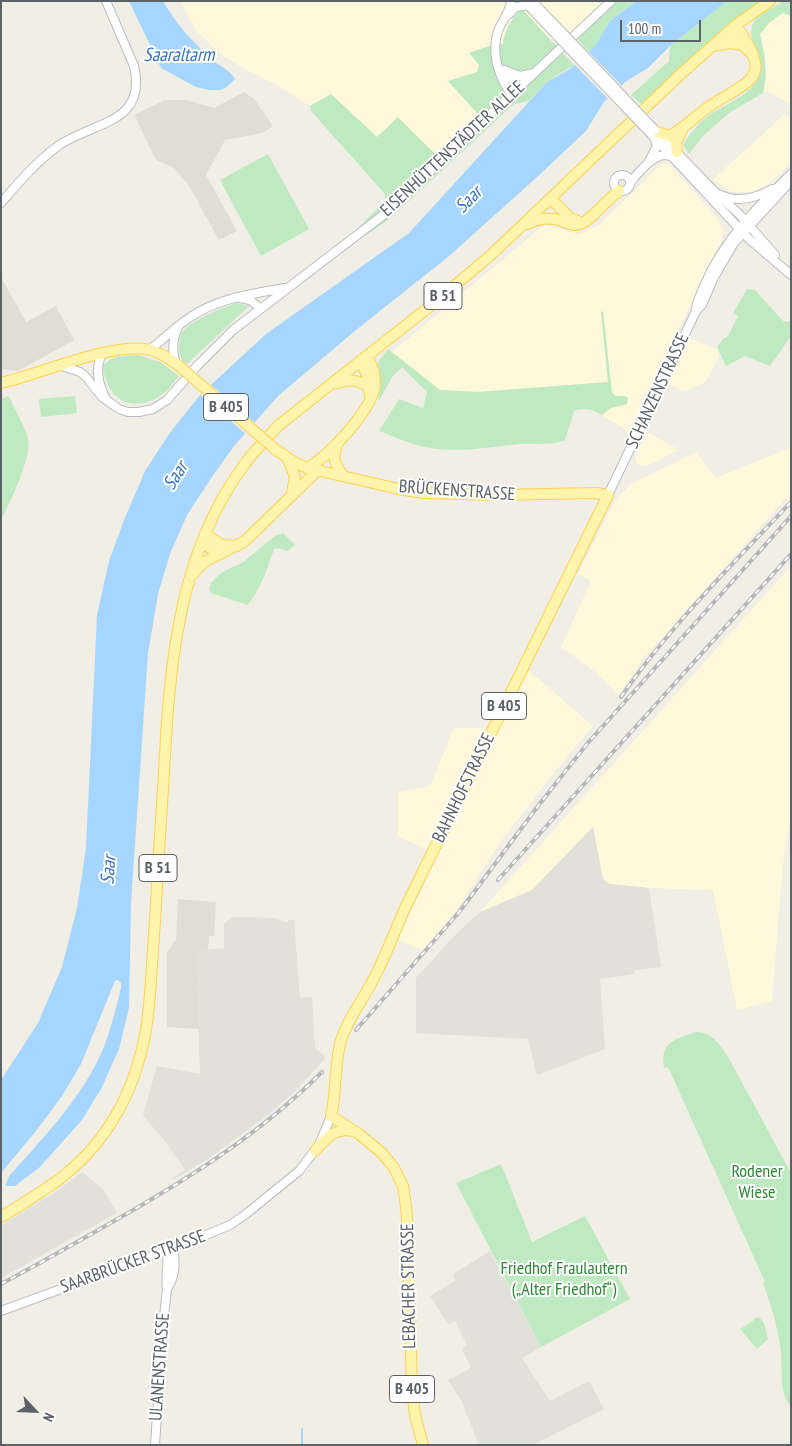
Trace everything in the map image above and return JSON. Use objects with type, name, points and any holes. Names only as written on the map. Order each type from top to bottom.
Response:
[{"type":"main road","name":"B 51","points":[[1,1217],[40,1193],[89,1152],[107,1129],[123,1103],[140,1059],[147,1028],[150,998],[169,692],[177,632],[188,581],[203,538],[216,509],[233,481],[256,449],[279,426],[434,304],[522,227],[622,129],[713,46],[733,28],[770,1]]},
{"type":"main road","points":[[733,28],[742,45],[754,56]]},
{"type":"main road","points":[[654,133],[669,136],[682,130],[708,108],[747,84],[755,69],[754,56],[751,48],[733,28]]},
{"type":"main road","points":[[713,46],[731,43],[742,45]]},
{"type":"main road","points":[[675,155],[676,144],[682,130]]},
{"type":"main road","points":[[522,227],[540,219],[576,225],[589,219],[616,188]]},
{"type":"main road","points":[[548,202],[570,218],[579,221],[589,219]]},
{"type":"main road","points":[[548,202],[561,221]]},
{"type":"main road","name":"B 405","points":[[1,383],[126,348],[149,350],[177,364]]},
{"type":"main road","name":"B 51","points":[[188,581],[204,562],[238,546],[255,534],[290,497],[359,417],[369,402],[375,386],[375,376],[364,358]]},
{"type":"main road","points":[[364,358],[370,388],[369,402]]},
{"type":"main road","name":"BRÜCKENSTRASSE","points":[[177,364],[275,450],[313,469],[423,493],[498,495],[586,494],[606,499]]},
{"type":"main road","name":"B 51","points":[[329,386],[352,379],[370,388]]},
{"type":"main road","name":"B 51","points":[[340,440],[335,450],[334,461],[343,476]]},
{"type":"main road","points":[[288,458],[295,477],[294,488],[290,497]]},
{"type":"main road","name":"BAHNHOFSTRASSE","points":[[331,1116],[339,1050],[347,1026],[386,956],[405,909],[606,499]]},
{"type":"main road","points":[[203,538],[222,545],[238,546]]},
{"type":"main road","points":[[203,538],[217,552],[224,552]]},
{"type":"main road","name":"B 405","points":[[331,1116],[355,1131]]},
{"type":"main road","points":[[315,1151],[331,1134],[338,1131],[355,1131]]},
{"type":"main road","name":"LEBACHER STRASSE","points":[[355,1131],[376,1146],[389,1160],[402,1186],[406,1206],[412,1391],[415,1415],[423,1445]]},
{"type":"street","points":[[1,203],[47,154],[62,143],[116,118],[126,110],[132,101],[136,90],[137,76],[106,1]]},
{"type":"street","points":[[504,20],[511,1]]},
{"type":"street","name":"EISENHÜTTENSTÄDTER ALLEE","points":[[62,366],[70,368],[86,377],[109,403],[128,412],[153,409],[168,400],[216,346],[260,308],[382,216],[611,1]]},
{"type":"street","points":[[512,95],[502,79],[497,64],[495,46],[499,29],[510,12],[516,7],[528,3],[675,155],[741,231],[777,264],[784,267]]},
{"type":"street","points":[[497,64],[519,88]]},
{"type":"street","points":[[504,70],[520,76],[536,72]]},
{"type":"street","points":[[647,165],[657,146],[654,133]]},
{"type":"street","points":[[628,180],[622,175],[617,176],[614,180],[616,188],[627,190],[628,180],[647,165],[664,155],[675,155],[748,223],[791,275]]},
{"type":"street","points":[[755,215],[791,174]]},
{"type":"street","points":[[755,215],[791,181]]},
{"type":"street","points":[[715,192],[725,197],[740,199],[766,192],[782,182]]},
{"type":"street","name":"SCHANZENSTRASSE","points":[[620,470],[696,311],[697,303],[708,277],[733,240],[755,215]]},
{"type":"street","name":"EISENHÜTTENSTÄDTER ALLEE","points":[[149,350],[179,325],[206,308],[234,297],[288,287]]},
{"type":"street","points":[[234,297],[250,300],[260,308]]},
{"type":"street","points":[[177,364],[172,347],[179,325]]},
{"type":"street","points":[[102,354],[98,364],[98,378],[104,396],[109,403]]},
{"type":"street","name":"BAHNHOFSTRASSE","points":[[606,499],[620,470]]},
{"type":"street","name":"SAARBRÜCKER STRASSE","points":[[1,1311],[225,1227],[260,1204],[299,1171],[315,1151],[331,1116]]},
{"type":"street","name":"ULANENSTRASSE","points":[[155,1445],[162,1326],[168,1289],[176,1264],[170,1249]]},
{"type":"shaded area","points":[[182,1],[618,1],[577,39],[566,29],[552,42],[522,9],[513,17],[504,36],[503,44],[489,46],[469,53],[479,65],[477,72],[448,81],[477,113],[436,155],[398,118],[377,137],[331,94],[310,106],[277,85],[244,69],[222,55],[197,32],[186,13]]},
{"type":"shaded area","points":[[783,13],[791,16],[791,104],[764,90],[766,78],[765,59],[760,34],[770,22]]},
{"type":"shaded area","points":[[244,92],[254,99],[273,126],[262,133],[225,140],[206,175],[237,231],[219,240],[188,184],[174,168],[156,160],[134,115],[165,100],[187,100],[214,108]]},
{"type":"shaded area","points":[[784,115],[791,118],[791,164],[767,185],[752,192],[730,192],[713,179]]},
{"type":"shaded area","points":[[662,163],[670,165],[719,220],[723,229],[722,240],[629,432],[602,415],[611,408],[627,404],[624,396],[616,396],[612,393],[601,312],[608,382],[478,392],[439,390],[392,352],[544,225],[579,234],[599,225]]},
{"type":"shaded area","points":[[1,277],[26,322],[56,306],[74,340],[18,371],[1,369]]},
{"type":"shaded area","points":[[691,338],[715,349],[717,347],[720,355],[706,382],[685,391],[668,384]]},
{"type":"shaded area","points":[[647,432],[679,450],[649,465],[641,466],[637,464],[635,458]]},
{"type":"shaded area","points":[[791,447],[791,502],[786,498],[644,658],[619,695],[594,671],[561,647],[591,581],[578,574],[615,501],[631,484],[696,452],[716,478]]},
{"type":"shaded area","points":[[791,566],[791,813],[783,863],[772,1001],[737,1010],[713,890],[649,888],[609,884],[603,879],[601,872],[593,828],[532,890],[480,912]]},
{"type":"shaded area","points":[[526,668],[593,726],[501,841],[452,917],[424,951],[398,940],[438,854],[398,837],[398,792],[430,786],[454,728],[497,728]]},
{"type":"shaded area","points":[[593,827],[603,879],[609,884],[649,888],[661,967],[635,970],[635,974],[600,979],[605,1049],[537,1075],[528,1039],[416,1033],[416,978],[458,932],[480,912],[532,890]]},
{"type":"shaded area","points":[[178,899],[216,902],[214,936],[209,936],[208,950],[196,952],[199,1029],[167,1027],[167,952],[176,940]]},
{"type":"shaded area","points":[[233,917],[274,918],[288,923],[288,920],[294,920],[300,998],[312,997],[315,1048],[324,1055],[325,1059],[295,1091],[268,1115],[208,1159],[173,1180],[173,1178],[185,1170],[143,1115],[157,1066],[200,1074],[196,951],[224,948],[224,923]]},
{"type":"shaded area","points":[[82,1172],[104,1190],[117,1213],[1,1278],[1,1225],[54,1193]]},
{"type":"shaded area","points":[[490,1251],[541,1347],[522,1358],[550,1401],[589,1381],[604,1409],[533,1445],[479,1445],[461,1400],[448,1380],[471,1368],[462,1349],[467,1345],[455,1321],[448,1324],[430,1296],[455,1281],[453,1274]]},
{"type":"green space","points":[[618,1],[636,1],[610,21],[595,46],[589,52],[577,39]]},
{"type":"green space","points":[[727,1],[761,1],[714,38],[642,105],[631,95],[669,61],[670,46]]},
{"type":"green space","points":[[784,1],[791,1],[791,16],[783,13],[770,22],[760,34],[765,64],[763,93],[729,113],[703,136],[689,154],[683,145],[694,129],[708,116],[736,100],[755,84],[761,69],[752,39],[751,31],[753,24],[758,17]]},
{"type":"green space","points":[[522,9],[574,65],[547,82],[529,101],[514,104],[387,221],[362,238],[356,230],[385,201],[385,194],[311,111],[310,106],[331,94],[377,137],[398,117],[436,155],[477,113],[448,81],[477,72],[479,65],[469,53],[489,46],[503,44],[509,25]]},
{"type":"green space","points":[[268,154],[309,229],[261,256],[220,180]]},
{"type":"green space","points":[[747,289],[755,290],[783,321],[791,322],[791,336],[770,366],[745,356],[726,366],[717,347],[728,336],[738,316],[733,313]]},
{"type":"green space","points":[[236,303],[249,306],[187,364],[179,352],[181,335],[185,330],[198,320]]},
{"type":"green space","points":[[603,311],[612,393],[616,396],[628,398],[627,404],[611,408],[602,415],[588,409],[574,411],[565,440],[548,444],[519,444],[464,450],[442,449],[424,447],[379,431],[399,399],[423,408],[427,392],[402,367],[392,377],[379,401],[378,362],[388,349],[440,390],[478,392],[608,382],[601,312]]},
{"type":"green space","points":[[138,355],[160,362],[179,376],[157,398],[137,404],[128,403],[114,394],[105,377],[103,366],[114,358]]},
{"type":"green space","points":[[9,396],[28,439],[28,447],[24,468],[1,520],[1,399]]},
{"type":"green space","points":[[75,396],[77,413],[41,417],[39,399]]},
{"type":"green space","points":[[283,533],[295,545],[287,551],[279,548],[274,549],[263,578],[248,605],[211,593],[209,590],[211,583],[222,572],[242,563],[275,536]]},
{"type":"green space","name":"Rodener Wiese","points":[[696,1032],[702,1032],[710,1036],[727,1055],[791,1173],[791,1407],[784,1394],[780,1342],[763,1283],[765,1282],[668,1067],[664,1068],[664,1052],[670,1043]]},
{"type":"green space","name":"Friedhof Fraulautern („Alter Friedhof“)","points":[[501,1164],[532,1242],[585,1216],[630,1299],[541,1347],[456,1183]]},
{"type":"green space","points":[[759,1317],[764,1323],[768,1339],[757,1349],[740,1329]]},
{"type":"water","name":"Saaraltarm","points":[[129,1],[163,1],[191,39],[235,79],[221,90],[209,90],[196,87],[161,68]]},
{"type":"water","name":"Saar","points":[[636,1],[727,1],[670,46],[648,68],[625,82],[604,102],[586,131],[448,257],[356,330],[278,396],[234,446],[187,515],[170,554],[158,594],[148,653],[131,903],[129,1008],[119,1049],[101,1089],[82,1120],[40,1167],[15,1186],[5,1186],[9,1176],[62,1116],[85,1083],[104,1047],[121,988],[121,983],[118,980],[115,981],[81,1064],[62,1096],[1,1173],[1,1080],[38,1023],[62,967],[77,908],[86,848],[97,615],[109,561],[145,471],[169,434],[200,395],[266,334],[409,233],[547,82],[570,69],[595,46],[610,21]]},
{"type":"pier","points":[[587,50],[623,87],[609,100],[573,63]]},
{"type":"pier","points":[[209,383],[257,425],[247,435],[198,393]]},
{"type":"waterway","points":[[302,1429],[302,1445]]},
{"type":"railway","points":[[621,697],[660,645],[791,502]]},
{"type":"railway","points":[[356,1030],[460,911],[587,744],[791,516]]},
{"type":"railway","points":[[498,880],[791,554]]},
{"type":"railway","points":[[1,1284],[193,1174],[273,1116],[322,1072]]}]
